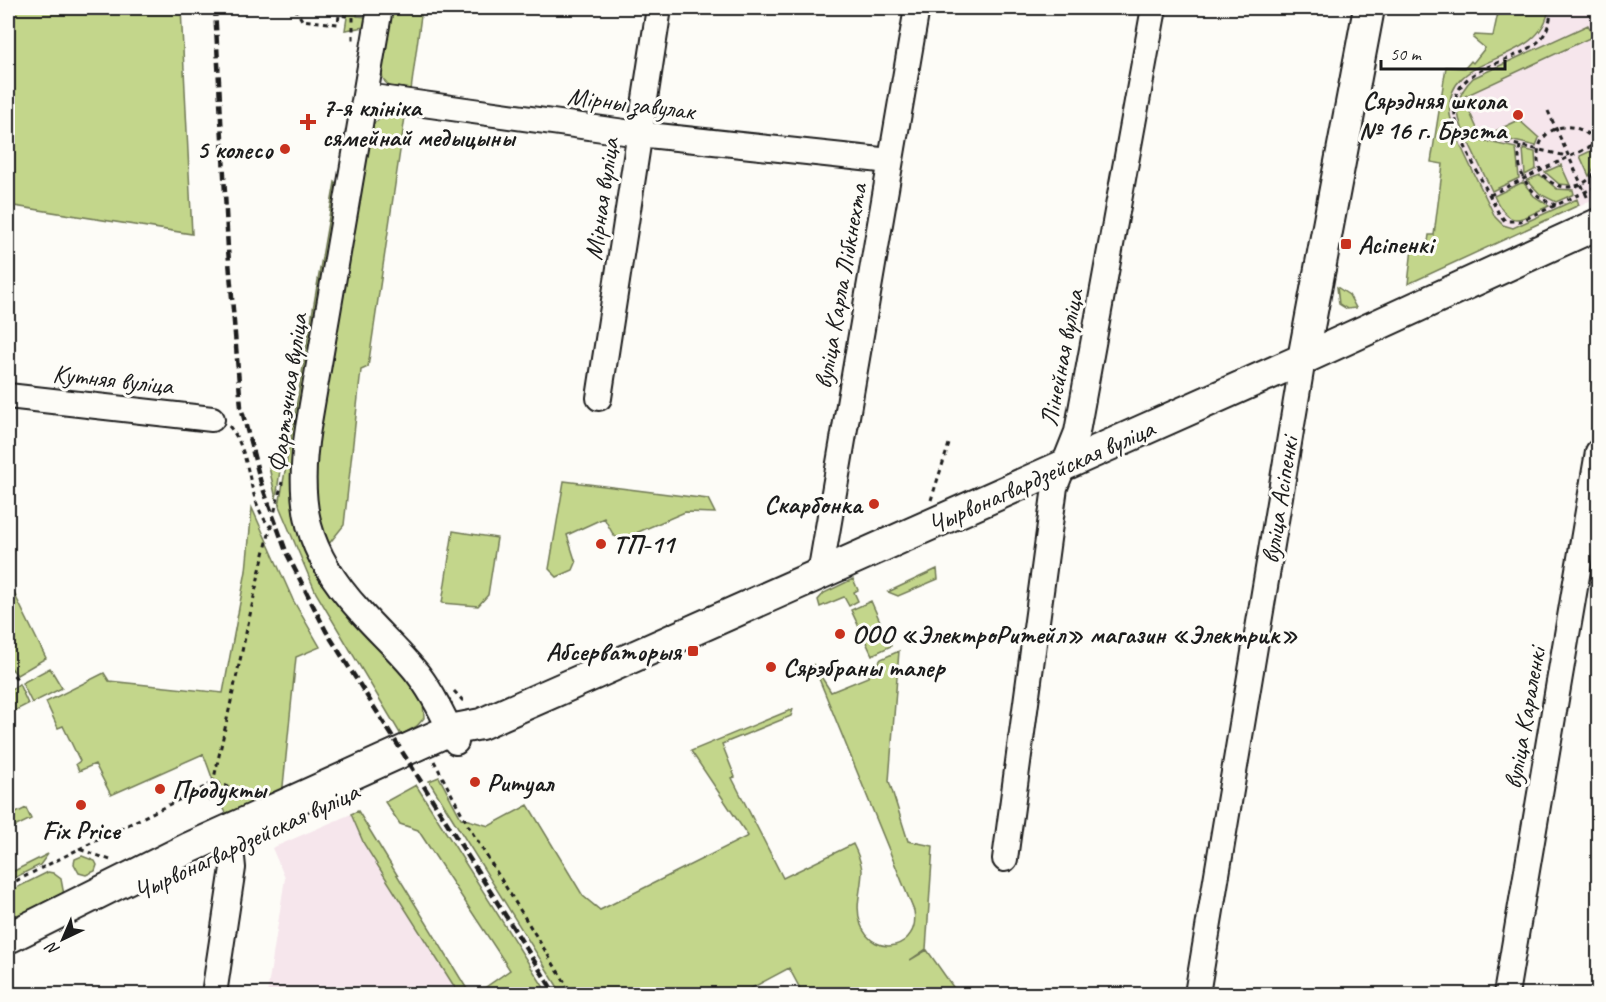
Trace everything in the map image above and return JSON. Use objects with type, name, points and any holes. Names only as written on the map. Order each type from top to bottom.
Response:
[{"type":"main road","name":"вуліца Асіпенкі","points":[[1303,359],[1369,8]]},
{"type":"main road","name":"Чырвонагвардзейская вуліца","points":[[8,938],[228,840],[458,732],[932,525],[1303,359],[1594,212]]},
{"type":"main road","name":"Чырвонагвардзейская вуліца","points":[[8,955],[165,876],[228,840]]},
{"type":"street","name":"Фартэчная вуліца","points":[[380,8],[303,458],[303,505],[312,536],[331,574],[358,610],[419,675],[458,732]]},
{"type":"street","name":"Мірная вуліца","points":[[599,398],[635,179],[639,134],[659,8]]},
{"type":"street","name":"вуліца Карла Лібкнехта","points":[[820,574],[917,8]]},
{"type":"street","name":"Лінейная вуліца","points":[[1005,859],[1055,487],[1077,432],[1154,8]]},
{"type":"street","name":"Мірны завулак","points":[[366,96],[639,134],[890,161]]},
{"type":"street","name":"вуліца Асіпенкі","points":[[1197,994],[1303,359]]},
{"type":"street","name":"Кутняя вуліца","points":[[8,396],[212,418]]},
{"type":"street","name":"вуліца Караленкі","points":[[1506,994],[1599,452]]},
{"type":"street","points":[[214,994],[233,868],[228,840]]},
{"type":"path","points":[[295,8],[302,20],[338,24],[339,15]]},
{"type":"path","points":[[1552,8],[1548,28],[1539,41],[1480,70],[1460,88],[1455,104],[1455,116],[1501,217],[1510,223],[1521,221],[1599,186]]},
{"type":"path","points":[[333,10],[339,15],[351,17]]},
{"type":"path","points":[[1548,111],[1594,212]]},
{"type":"path","points":[[1599,150],[1598,143],[1578,127],[1556,129],[1545,137],[1538,149],[1540,171],[1550,182],[1559,187],[1570,188],[1582,185],[1592,177],[1599,165]]},
{"type":"path","points":[[1461,132],[1569,156]]},
{"type":"path","points":[[1490,195],[1598,143]]},
{"type":"path","points":[[1520,146],[1519,162],[1524,178],[1541,198],[1557,205]]},
{"type":"path","points":[[212,418],[228,426],[238,440],[257,506],[272,529]]},
{"type":"path","points":[[932,525],[930,510],[932,492],[949,444]]},
{"type":"path","points":[[209,801],[259,574],[282,485]]},
{"type":"path","points":[[8,668],[17,679]]},
{"type":"path","points":[[453,690],[470,829],[572,994]]},
{"type":"path","points":[[79,849],[215,782],[255,796]]},
{"type":"path","points":[[8,885],[61,858]]},
{"type":"shaded area","name":"Сярэдняя школа № 16 г. Брэста","points":[[1499,8],[1598,8],[1598,197],[1408,284],[1412,248],[1427,249],[1429,235],[1434,235],[1443,164],[1431,162],[1446,67],[1465,68],[1471,61],[1473,63],[1485,48],[1473,38],[1475,35],[1493,36]]},
{"type":"shaded area","points":[[351,814],[364,844],[459,994],[267,994],[285,878],[272,848]]},
{"type":"green space","points":[[8,8],[181,8],[192,234],[8,205]]},
{"type":"green space","points":[[333,8],[358,8],[357,16],[368,17],[365,27],[345,30],[348,11]]},
{"type":"green space","points":[[389,8],[422,8],[411,90],[390,86],[383,79],[381,60]]},
{"type":"green space","points":[[1499,8],[1549,8],[1542,27],[1529,41],[1476,68],[1461,79],[1452,94],[1450,115],[1457,137],[1495,217],[1503,225],[1513,228],[1577,199],[1579,205],[1408,284],[1412,248],[1427,249],[1429,235],[1434,235],[1443,164],[1431,162],[1446,67],[1465,68],[1471,61],[1473,63],[1485,48],[1473,38],[1475,35],[1493,36]]},
{"type":"green space","points":[[1588,25],[1594,36],[1463,97],[1479,133],[1463,130],[1458,109],[1460,96],[1473,78]]},
{"type":"green space","points":[[385,115],[405,117],[368,367],[361,370],[344,525],[328,545],[316,502],[314,457],[369,127]]},
{"type":"green space","points":[[1519,120],[1539,138],[1536,146],[1487,135]]},
{"type":"green space","points":[[1466,137],[1516,148],[1519,178],[1492,191]]},
{"type":"green space","points":[[1523,149],[1535,152],[1536,169],[1525,175]]},
{"type":"green space","points":[[1595,149],[1596,165],[1589,176],[1580,156]]},
{"type":"green space","points":[[1561,165],[1570,185],[1559,184],[1545,172]]},
{"type":"green space","points":[[1540,175],[1557,189],[1573,190],[1574,194],[1556,202],[1540,194],[1527,180]]},
{"type":"green space","points":[[335,182],[339,186],[293,475],[295,514],[423,699],[424,718],[417,726],[401,735],[316,593],[279,506]]},
{"type":"green space","points":[[1523,182],[1534,196],[1549,206],[1523,218],[1511,218],[1500,207],[1494,196]]},
{"type":"green space","points":[[1337,287],[1349,295],[1356,308],[1347,309],[1339,304]]},
{"type":"green space","points":[[269,467],[280,470],[276,499]]},
{"type":"green space","points":[[564,481],[708,499],[715,513],[685,512],[622,539],[614,536],[604,518],[567,535],[576,563],[573,570],[557,577],[549,569]]},
{"type":"green space","points":[[252,508],[293,600],[320,647],[296,657],[282,796],[226,813],[203,754],[111,795],[95,764],[79,771],[76,764],[80,761],[63,726],[58,728],[46,702],[104,673],[109,681],[223,693],[246,571]]},
{"type":"green space","points":[[453,531],[497,538],[488,595],[478,606],[442,603]]},
{"type":"green space","points":[[937,569],[938,579],[898,596],[888,592]]},
{"type":"green space","points":[[853,579],[858,590],[854,592],[858,601],[849,606],[844,597],[820,607],[818,600],[824,593]]},
{"type":"green space","points":[[8,581],[46,658],[17,675],[8,664]]},
{"type":"green space","points":[[871,601],[891,646],[872,655],[851,610]]},
{"type":"green space","points":[[899,651],[889,781],[908,841],[933,846],[926,949],[910,960],[927,950],[958,994],[803,994],[789,968],[748,990],[750,994],[562,994],[429,781],[439,777],[461,818],[489,826],[528,805],[583,896],[600,910],[748,836],[691,751],[793,709],[791,716],[722,744],[735,777],[732,778],[783,878],[853,844],[862,870],[858,904],[861,925],[867,936],[876,943],[885,946],[895,945],[904,941],[910,934],[914,924],[914,911],[813,664],[831,692],[868,677],[881,659]]},
{"type":"green space","points":[[50,668],[62,688],[32,703],[22,683]]},
{"type":"green space","points":[[19,684],[28,704],[8,714],[8,692]]},
{"type":"green space","points":[[416,785],[548,994],[476,994],[510,970],[418,830],[400,824],[385,802]]},
{"type":"green space","points":[[26,808],[31,819],[8,830],[8,817]]},
{"type":"green space","points":[[358,811],[470,994],[459,994],[364,844],[351,814]]},
{"type":"green space","points":[[48,854],[40,865],[8,881],[8,874]]},
{"type":"green space","points":[[82,856],[95,861],[97,865],[95,871],[86,875],[79,873],[74,864],[75,859]]},
{"type":"green space","points":[[48,872],[61,879],[64,895],[8,926],[8,892]]},
{"type":"railway","points":[[215,8],[228,249],[241,407],[261,483],[287,554],[326,631],[555,994]]},
{"type":"place","name":"Сярэдняя школа № 16 г. Брэста","points":[[1518,115]]},
{"type":"place","name":"7-я клініка сямейнай медыцыны","points":[[308,122]]},
{"type":"place","name":"5 колесо","points":[[285,149]]},
{"type":"place","name":"Асіпенкі","points":[[1346,244]]},
{"type":"place","name":"Скарбонка","points":[[874,504]]},
{"type":"place","name":"ТП-11","points":[[601,544]]},
{"type":"place","name":"ООО «ЭлектроРитейл» магазин «Электрик»","points":[[840,634]]},
{"type":"place","name":"Абсерваторыя","points":[[693,651]]},
{"type":"place","name":"Сярэбраны талер","points":[[771,667]]},
{"type":"place","name":"Ритуал","points":[[475,782]]},
{"type":"place","name":"Продукты","points":[[160,789]]},
{"type":"place","name":"Fix Price","points":[[81,805]]}]
